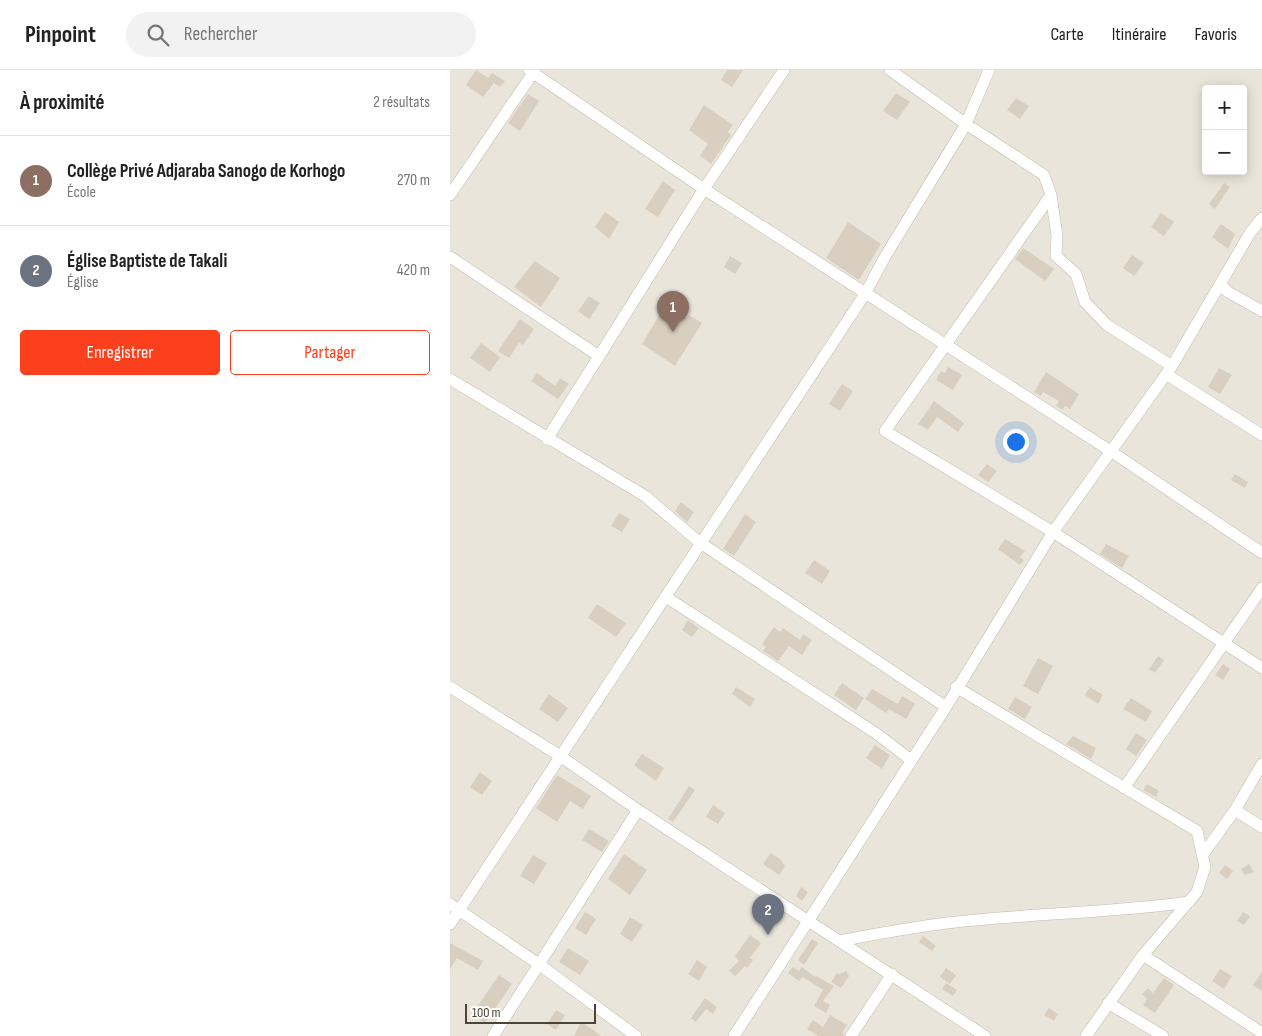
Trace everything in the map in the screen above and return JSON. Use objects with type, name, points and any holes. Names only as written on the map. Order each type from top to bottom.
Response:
[{"type":"street","points":[[547,439],[704,189],[784,70]]},
{"type":"street","points":[[890,70],[966,124],[1044,175],[1051,195],[1057,236],[1056,256],[1076,274],[1085,302],[1107,325],[1262,435]]},
{"type":"street","points":[[450,924],[455,907],[560,756],[666,597],[699,542],[865,294],[886,255],[966,124],[989,70]]},
{"type":"street","points":[[450,195],[531,72],[704,189],[1112,452],[1262,552]]},
{"type":"street","points":[[1051,195],[885,431],[1053,532],[1262,668]]},
{"type":"street","points":[[734,1036],[946,707],[956,687],[1053,532],[1169,370],[1250,232],[1262,218]]},
{"type":"street","points":[[450,257],[599,356]]},
{"type":"street","points":[[1220,284],[1228,292],[1262,311]]},
{"type":"street","points":[[450,379],[547,439],[645,496],[699,542],[946,707]]},
{"type":"street","points":[[1124,788],[1262,588]]},
{"type":"street","points":[[666,597],[877,734],[911,760]]},
{"type":"street","points":[[450,687],[560,756],[638,810],[985,1036]]},
{"type":"street","points":[[956,687],[1197,831],[1204,853],[1205,867],[1198,892],[1143,955],[1086,1036]]},
{"type":"street","points":[[1204,853],[1235,810],[1262,764]]},
{"type":"street","points":[[493,1036],[638,810]]},
{"type":"street","points":[[1235,810],[1262,827]]},
{"type":"street","points":[[840,941],[899,930],[975,920],[1140,909],[1189,902]]},
{"type":"street","points":[[455,907],[540,964],[636,1036]]},
{"type":"street","points":[[1143,955],[1262,1033]]},
{"type":"street","points":[[851,1036],[892,974]]},
{"type":"street","points":[[1108,1003],[1163,1036]]},
{"type":"shaded area","points":[[450,70],[1262,70],[1262,1036],[450,1036]]},
{"type":"building","points":[[476,70],[488,78],[492,73],[505,81],[500,87],[494,83],[483,97],[466,85]]},
{"type":"building","points":[[727,70],[743,70],[732,87],[721,80]]},
{"type":"building","points":[[896,93],[910,102],[897,120],[883,111]]},
{"type":"building","points":[[528,94],[539,101],[520,131],[508,123]]},
{"type":"building","points":[[1016,98],[1029,106],[1020,119],[1007,110]]},
{"type":"building","points":[[704,105],[733,125],[728,132],[731,135],[711,164],[700,156],[708,144],[689,130]]},
{"type":"building","points":[[663,181],[675,190],[658,217],[645,209]]},
{"type":"building","points":[[1224,183],[1230,187],[1215,209],[1209,204]]},
{"type":"building","points":[[605,212],[619,222],[609,239],[595,227]]},
{"type":"building","points":[[1161,213],[1174,222],[1164,236],[1151,227]]},
{"type":"building","points":[[848,222],[881,244],[859,280],[826,258]]},
{"type":"building","points":[[1221,224],[1235,234],[1228,249],[1212,237]]},
{"type":"building","points":[[1023,248],[1054,269],[1045,281],[1015,259]]},
{"type":"building","points":[[1132,255],[1144,263],[1134,276],[1123,268]]},
{"type":"building","points":[[730,256],[742,263],[735,274],[724,267]]},
{"type":"building","points":[[535,261],[560,278],[541,307],[514,287]]},
{"type":"building","points":[[589,296],[600,303],[589,319],[578,311]]},
{"type":"building","points":[[665,305],[687,318],[689,315],[702,323],[675,366],[642,344]]},
{"type":"building","points":[[520,319],[534,329],[523,345],[519,343],[509,358],[498,351]]},
{"type":"building","points":[[481,343],[500,357],[490,372],[470,358]]},
{"type":"building","points":[[948,367],[962,375],[953,390],[936,380],[941,371],[945,373]]},
{"type":"building","points":[[1219,368],[1232,375],[1220,394],[1208,387]]},
{"type":"building","points":[[1046,372],[1079,394],[1070,409],[1065,406],[1063,410],[1056,406],[1059,401],[1043,392],[1041,396],[1034,392]]},
{"type":"building","points":[[537,373],[555,386],[560,378],[569,384],[558,399],[531,381]]},
{"type":"building","points":[[842,384],[853,391],[840,411],[829,404]]},
{"type":"building","points":[[934,401],[964,423],[958,432],[937,417],[928,430],[918,424]]},
{"type":"building","points":[[987,464],[997,471],[988,482],[978,475]]},
{"type":"building","points":[[1235,474],[1248,482],[1245,488],[1231,480]]},
{"type":"building","points":[[681,502],[694,512],[687,522],[675,511]]},
{"type":"building","points":[[619,513],[630,519],[622,532],[611,526]]},
{"type":"building","points":[[745,514],[756,522],[734,556],[723,549]]},
{"type":"building","points":[[1005,539],[1025,551],[1020,557],[1024,560],[1020,565],[998,549]]},
{"type":"building","points":[[1106,544],[1129,556],[1122,568],[1100,554]]},
{"type":"building","points":[[814,560],[830,571],[822,584],[805,573]]},
{"type":"building","points":[[597,604],[626,623],[616,637],[588,618]]},
{"type":"building","points":[[688,620],[699,628],[692,637],[682,630]]},
{"type":"building","points":[[774,627],[780,632],[783,628],[800,640],[803,634],[812,640],[802,655],[789,646],[778,661],[763,651],[766,647],[762,644]]},
{"type":"building","points":[[1158,656],[1164,660],[1155,673],[1149,669]]},
{"type":"building","points":[[1038,658],[1053,666],[1038,694],[1023,686]]},
{"type":"building","points":[[1223,664],[1230,669],[1223,680],[1215,675]]},
{"type":"building","points":[[842,683],[864,698],[856,710],[834,695]]},
{"type":"building","points":[[736,687],[755,699],[750,707],[732,694]]},
{"type":"building","points":[[1090,687],[1103,695],[1098,704],[1085,695]]},
{"type":"building","points":[[872,689],[898,704],[902,696],[915,704],[906,719],[889,709],[886,713],[865,699]]},
{"type":"building","points":[[549,694],[568,708],[558,722],[539,709]]},
{"type":"building","points":[[1015,697],[1032,707],[1025,719],[1008,709]]},
{"type":"building","points":[[1131,698],[1152,711],[1146,722],[1123,709]]},
{"type":"building","points":[[1136,733],[1147,740],[1136,756],[1126,749]]},
{"type":"building","points":[[1073,736],[1096,748],[1091,759],[1066,744]]},
{"type":"building","points":[[875,745],[890,755],[882,769],[866,758]]},
{"type":"building","points":[[642,754],[664,768],[656,781],[634,765]]},
{"type":"building","points":[[480,772],[492,781],[482,795],[470,787]]},
{"type":"building","points":[[557,775],[591,796],[583,809],[570,801],[557,822],[536,808]]},
{"type":"building","points":[[1147,784],[1159,791],[1156,797],[1143,790]]},
{"type":"building","points":[[689,786],[695,790],[673,822],[668,819]]},
{"type":"building","points":[[713,805],[725,813],[718,824],[706,817]]},
{"type":"building","points":[[589,829],[609,841],[602,852],[582,840]]},
{"type":"building","points":[[771,853],[781,860],[785,866],[779,875],[763,864]]},
{"type":"building","points":[[624,854],[647,870],[630,895],[608,879]]},
{"type":"building","points":[[533,855],[547,863],[534,884],[520,876]]},
{"type":"building","points":[[1249,864],[1254,872],[1245,875],[1241,869]]},
{"type":"building","points":[[1225,865],[1233,871],[1227,879],[1219,873]]},
{"type":"building","points":[[801,887],[808,892],[802,901],[796,896]]},
{"type":"building","points":[[585,912],[596,919],[586,935],[575,928]]},
{"type":"building","points":[[1243,912],[1250,916],[1244,925],[1237,921]]},
{"type":"building","points":[[630,917],[643,925],[632,942],[620,934]]},
{"type":"building","points":[[750,935],[761,943],[750,958],[753,960],[747,968],[745,966],[735,976],[729,971],[739,961],[735,956]]},
{"type":"building","points":[[923,936],[936,946],[932,951],[919,942]]},
{"type":"building","points":[[812,939],[818,943],[804,965],[798,960]]},
{"type":"building","points":[[450,943],[483,961],[478,970],[457,958],[450,969]]},
{"type":"building","points":[[568,948],[589,961],[580,975],[559,962]]},
{"type":"building","points":[[697,960],[707,967],[699,981],[688,974]]},
{"type":"building","points":[[793,967],[799,971],[802,967],[815,977],[834,986],[823,1001],[830,1005],[826,1013],[814,1006],[823,990],[803,977],[799,981],[788,973]]},
{"type":"building","points":[[946,968],[956,975],[950,984],[940,977]]},
{"type":"building","points":[[1220,969],[1232,976],[1224,989],[1212,981]]},
{"type":"building","points":[[846,971],[849,976],[841,988],[831,982],[837,973]]},
{"type":"building","points":[[1262,972],[1262,991],[1253,985]]},
{"type":"building","points":[[499,975],[512,984],[485,1023],[472,1014]]},
{"type":"building","points":[[1164,978],[1174,985],[1155,1013],[1143,1005],[1147,999],[1142,994],[1148,988],[1153,993]]},
{"type":"building","points":[[946,983],[957,990],[953,996],[942,989]]},
{"type":"building","points":[[705,998],[717,1007],[713,1014],[706,1009],[696,1022],[691,1018]]},
{"type":"building","points":[[1049,1008],[1058,1014],[1054,1021],[1044,1015]]},
{"type":"building","points":[[556,1010],[565,1015],[556,1030],[547,1024]]},
{"type":"building","points":[[830,1015],[847,1025],[843,1031],[844,1036],[818,1036],[807,1029],[813,1020],[823,1027]]},
{"type":"building","points":[[581,1022],[592,1029],[601,1036],[574,1036]]},
{"type":"place","name":"Collège Privé Adjaraba Sanogo de Korhogo","points":[[673,332]]},
{"type":"place","name":"Église Baptiste de Takali","points":[[768,935]]}]
